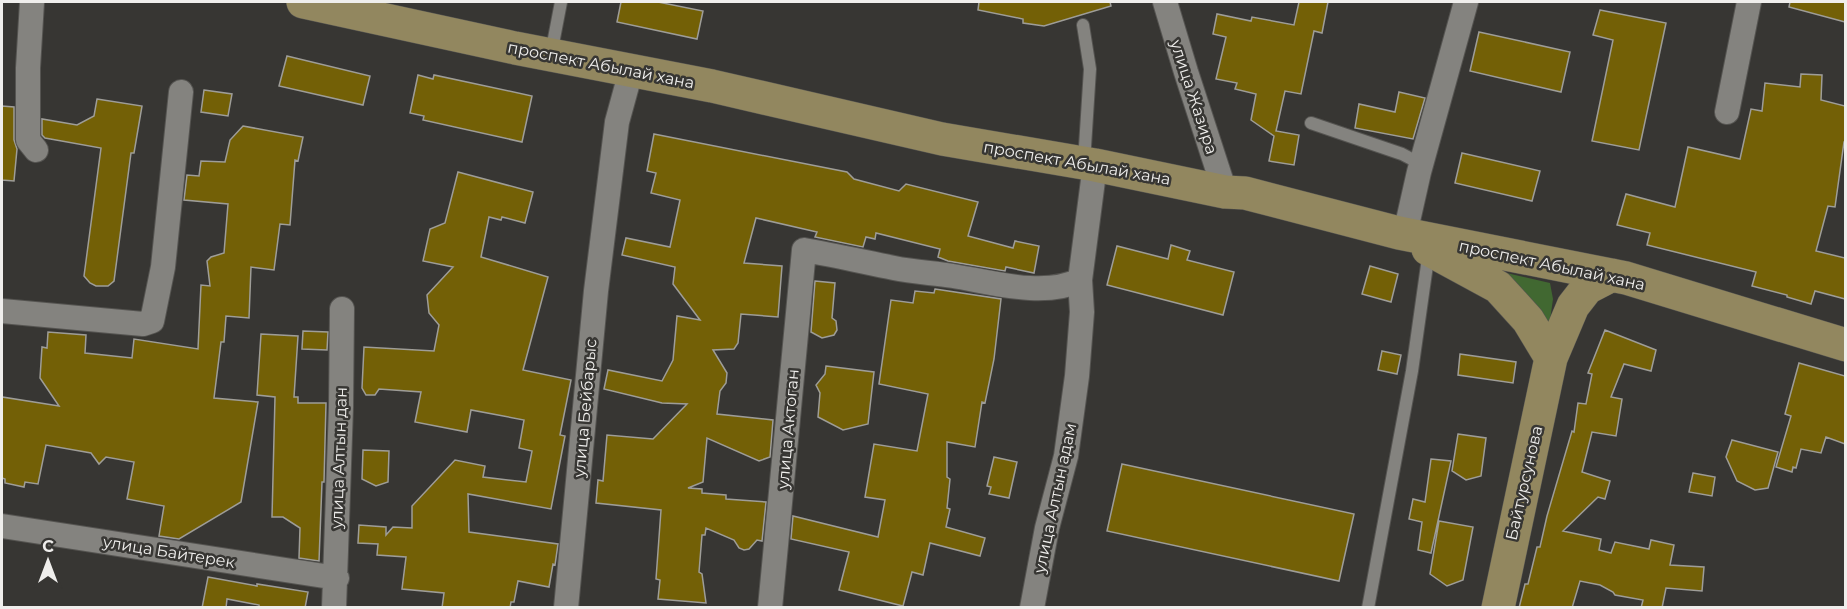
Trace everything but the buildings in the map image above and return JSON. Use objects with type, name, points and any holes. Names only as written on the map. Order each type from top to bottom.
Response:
[{"type":"main road","name":"проспект Абылай хана","points":[[303,2],[551,55],[712,86],[942,139],[1245,194],[1411,239],[1612,275],[1845,345]]},
{"type":"main road","points":[[1411,239],[1488,281],[1504,293],[1528,320],[1551,358]]},
{"type":"main road","name":"Байтурсунова","points":[[1497,608],[1551,358],[1573,306],[1587,288],[1612,275]]},
{"type":"street","points":[[32,2],[28,68],[28,141],[36,150]]},
{"type":"street","name":"улица Жазира","points":[[1165,2],[1185,72],[1225,192]]},
{"type":"street","points":[[1727,112],[1749,2]]},
{"type":"street","points":[[1411,239],[1421,164],[1463,4]]},
{"type":"street","name":"улица Бейбарыс","points":[[567,608],[596,291],[617,122],[631,71]]},
{"type":"street","points":[[2,310],[143,324],[152,321],[163,267],[181,92]]},
{"type":"street","name":"улица Алтын адам","points":[[1032,608],[1047,528],[1066,456],[1078,366],[1082,312],[1080,280],[1089,164]]},
{"type":"street","name":"улица Актоган","points":[[770,608],[804,250],[895,268],[951,275],[1021,288],[1068,286],[1080,280]]},
{"type":"street","name":"улица Алтын дан","points":[[334,608],[337,578],[342,309]]},
{"type":"street","name":"улица Байтерек","points":[[2,526],[337,578]]},
{"type":"lane","points":[[551,55],[561,2]]},
{"type":"lane","points":[[1083,25],[1090,69],[1089,164]]},
{"type":"lane","points":[[1311,123],[1393,150],[1421,164]]},
{"type":"lane","points":[[1368,608],[1412,371],[1411,239]]},
{"type":"green space","points":[[1502,272],[1550,283],[1553,299],[1549,327],[1528,296]]}]
